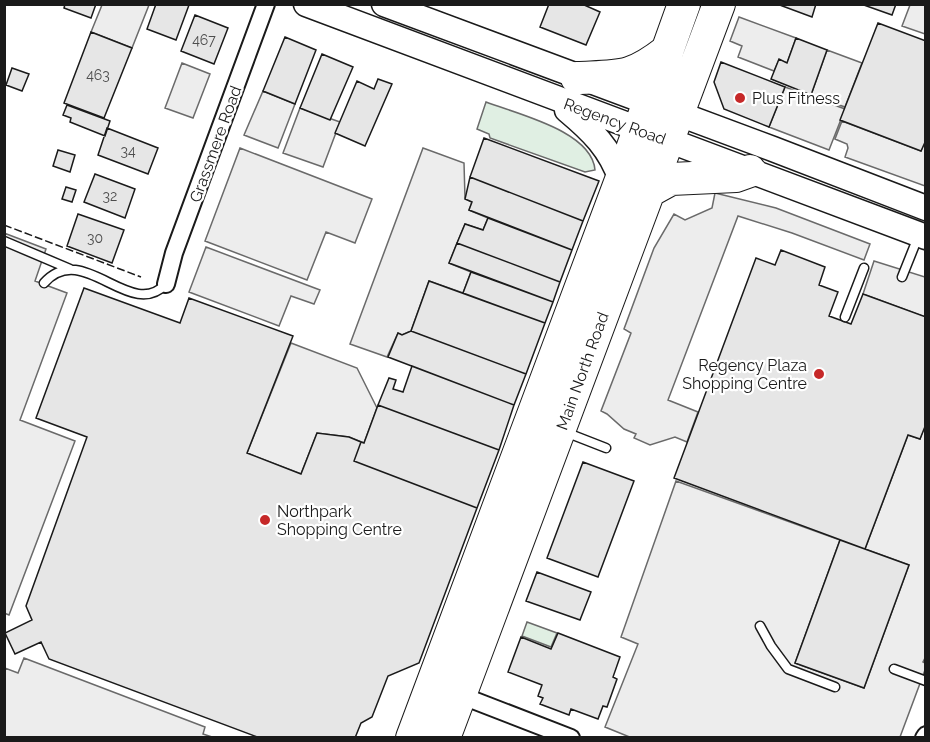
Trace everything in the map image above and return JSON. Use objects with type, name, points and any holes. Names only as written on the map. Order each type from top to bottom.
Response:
[{"type":"highway","name":"Main North Road","points":[[412,738],[621,180],[684,4]]},
{"type":"highway","name":"Main North Road","points":[[444,738],[719,4]]},
{"type":"highway","points":[[577,78],[629,75],[650,64],[667,51]]},
{"type":"highway","points":[[651,190],[672,179],[736,176],[750,171]]},
{"type":"main road","name":"Regency Road","points":[[306,4],[335,10],[554,98],[644,117],[926,208]]},
{"type":"main road","name":"Regency Road","points":[[384,4],[577,78],[644,117]]},
{"type":"main road","points":[[554,98],[594,133],[614,160],[621,180]]},
{"type":"main road","name":"Regency Road","points":[[674,128],[750,171],[922,235]]},
{"type":"street","name":"Grassmere Road","points":[[166,284],[174,253],[266,4]]},
{"type":"street","points":[[460,695],[542,732],[571,738]]},
{"type":"lane","points":[[902,277],[922,235]]},
{"type":"lane","points":[[4,240],[72,269],[144,295],[159,292],[166,284]]},
{"type":"lane","points":[[845,317],[864,268]]},
{"type":"lane","points":[[44,283],[51,274],[72,269]]},
{"type":"lane","points":[[560,430],[606,448]]},
{"type":"lane","points":[[760,626],[788,669],[835,687]]},
{"type":"lane","points":[[894,669],[926,681]]},
{"type":"green space","points":[[486,102],[551,126],[567,135],[591,156],[595,170],[585,172],[490,138],[489,134],[477,129]]},
{"type":"green space","points":[[527,622],[557,633],[551,647],[522,636]]},
{"type":"shaded area","points":[[102,5],[149,5],[132,48],[91,32]]},
{"type":"shaded area","points":[[910,5],[925,5],[925,34],[902,26]]},
{"type":"shaded area","points":[[739,17],[796,38],[787,63],[779,60],[774,71],[738,57],[742,46],[730,41]]},
{"type":"shaded area","points":[[827,50],[862,63],[845,107],[811,95]]},
{"type":"shaded area","points":[[182,63],[210,74],[193,118],[165,108]]},
{"type":"shaded area","points":[[785,87],[845,109],[829,150],[769,127]]},
{"type":"shaded area","points":[[263,91],[295,104],[278,148],[244,135]]},
{"type":"shaded area","points":[[300,108],[340,122],[323,167],[283,153]]},
{"type":"shaded area","points":[[842,121],[921,151],[925,140],[925,186],[845,157],[847,144],[835,139]]},
{"type":"shaded area","points":[[240,148],[372,199],[355,243],[326,232],[307,280],[205,241]]},
{"type":"shaded area","points":[[423,148],[464,163],[465,198],[472,202],[469,210],[488,218],[483,230],[465,224],[449,263],[471,272],[463,293],[429,281],[411,331],[402,335],[398,333],[387,357],[350,344]]},
{"type":"shaded area","points":[[715,193],[776,208],[870,244],[864,260],[738,216],[668,400],[698,412],[687,442],[675,437],[650,445],[634,438],[636,434],[624,429],[601,411],[631,333],[624,329],[654,248],[674,214],[685,220],[712,208]]},
{"type":"shaded area","points":[[4,233],[46,249],[35,281],[67,293],[20,420],[75,441],[9,615],[4,613]]},
{"type":"shaded area","points":[[206,247],[320,290],[314,304],[291,296],[279,326],[189,292]]},
{"type":"shaded area","points":[[874,261],[925,277],[925,317],[863,294]]},
{"type":"shaded area","points":[[291,343],[357,368],[377,408],[364,443],[349,437],[317,433],[301,474],[247,453]]},
{"type":"shaded area","points":[[925,424],[926,656],[923,662],[925,670],[900,737],[632,738],[605,727],[638,644],[621,637],[676,481],[840,540],[795,663],[864,688],[909,565],[865,549],[908,435],[920,439]]},
{"type":"shaded area","points":[[24,658],[205,727],[203,734],[212,737],[5,737],[5,668],[18,673]]},
{"type":"building","points":[[65,4],[96,4],[91,18],[64,8]]},
{"type":"building","points":[[156,4],[189,5],[176,40],[147,29]]},
{"type":"building","points":[[549,4],[582,4],[600,12],[586,45],[540,27]]},
{"type":"building","points":[[777,4],[816,4],[812,17]]},
{"type":"building","points":[[861,4],[896,4],[892,15]]},
{"type":"building","points":[[195,15],[228,28],[214,64],[181,51]]},
{"type":"building","points":[[878,23],[926,41],[926,140],[921,151],[840,120]]},
{"type":"building","points":[[91,32],[132,48],[104,118],[64,103]]},
{"type":"building","points":[[285,37],[316,50],[295,104],[263,91]]},
{"type":"building","points":[[796,38],[827,50],[811,95],[771,79],[779,59],[787,63]]},
{"type":"building","points":[[322,54],[353,67],[330,120],[300,108]]},
{"type":"building","points":[[721,62],[785,87],[769,127],[724,109],[714,82]]},
{"type":"building","points":[[12,68],[29,74],[22,91],[6,85]]},
{"type":"building","points":[[378,79],[392,84],[365,146],[335,133],[357,81],[374,89]]},
{"type":"building","points":[[67,105],[110,121],[105,136],[70,122],[71,118],[63,115]]},
{"type":"building","points":[[107,128],[158,148],[148,174],[98,155]]},
{"type":"building","points":[[484,138],[599,181],[583,221],[470,177]]},
{"type":"building","points":[[58,150],[75,155],[70,172],[53,166]]},
{"type":"building","points":[[95,174],[135,189],[125,218],[84,202]]},
{"type":"building","points":[[470,177],[583,221],[572,250],[469,210],[472,202],[465,199]]},
{"type":"building","points":[[66,187],[76,190],[72,202],[62,199]]},
{"type":"building","points":[[78,214],[124,230],[112,263],[67,246]]},
{"type":"building","points":[[488,218],[572,250],[560,282],[457,243],[465,224],[483,230]]},
{"type":"building","points":[[457,243],[560,282],[553,302],[449,263]]},
{"type":"building","name":"Regency Plaza Shopping Centre","points":[[781,250],[825,267],[819,285],[838,292],[829,316],[851,324],[863,294],[926,317],[926,424],[920,439],[908,435],[865,549],[674,478],[756,258],[775,265]]},
{"type":"building","points":[[471,272],[553,302],[545,323],[463,293]]},
{"type":"building","points":[[429,281],[545,323],[526,374],[411,331]]},
{"type":"building","name":"Northpark Shopping Centre","points":[[84,288],[180,323],[189,298],[293,336],[247,453],[301,474],[317,433],[349,437],[361,442],[354,461],[477,508],[419,663],[388,676],[372,717],[361,723],[355,738],[260,738],[49,659],[41,642],[15,654],[5,633],[32,620],[26,606],[87,437],[36,418]]},
{"type":"building","points":[[411,331],[526,374],[514,405],[388,357],[398,333],[402,335]]},
{"type":"building","points":[[412,366],[514,405],[499,450],[378,405],[389,378],[396,380],[393,389],[403,392]]},
{"type":"building","points":[[378,405],[499,450],[477,508],[354,461],[361,442],[364,443]]},
{"type":"building","points":[[583,462],[634,481],[598,577],[547,558]]},
{"type":"building","points":[[840,540],[909,565],[864,688],[795,663]]},
{"type":"building","points":[[537,572],[591,592],[580,620],[526,601]]},
{"type":"building","points":[[558,633],[620,657],[613,677],[617,679],[607,707],[603,706],[598,719],[571,709],[569,715],[540,704],[543,698],[538,696],[542,685],[508,672],[521,637],[551,649]]},
{"type":"fence","points":[[4,225],[141,277]]},
{"type":"place","name":"Plus Fitness","points":[[740,98]]},
{"type":"place","name":"Regency Plaza Shopping Centre","points":[[819,374]]},
{"type":"place","name":"Northpark Shopping Centre","points":[[265,520]]}]
